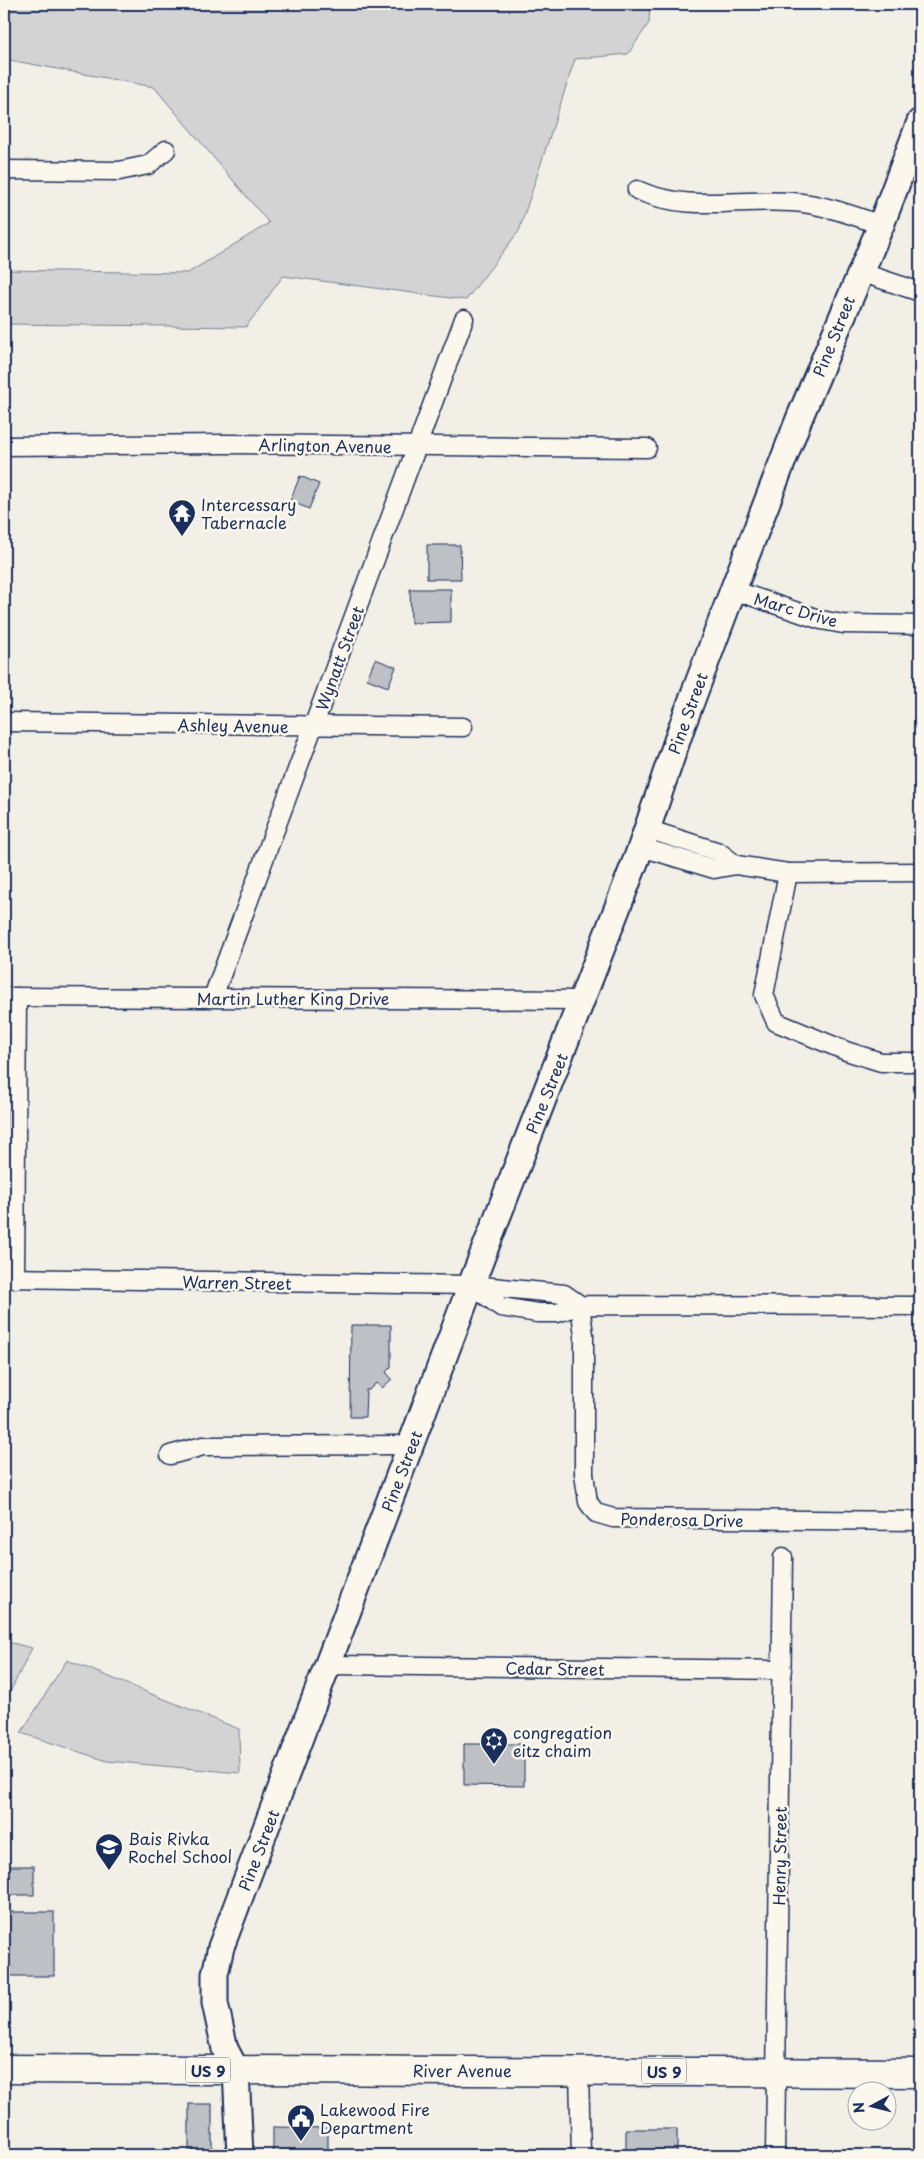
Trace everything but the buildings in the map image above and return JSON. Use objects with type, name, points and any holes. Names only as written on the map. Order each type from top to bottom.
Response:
[{"type":"highway","name":"River Avenue","points":[[4,2069],[920,2073]]},
{"type":"street","name":"Pine Street","points":[[236,2070],[226,2049],[215,2003],[215,1974],[219,1956],[410,1445],[644,838],[682,726],[733,590],[795,428],[881,224],[920,122]]},
{"type":"street","points":[[4,170],[119,171],[148,165],[166,150]]},
{"type":"street","points":[[637,190],[655,198],[682,203],[790,201],[819,204],[881,224]]},
{"type":"street","points":[[860,272],[920,292]]},
{"type":"street","name":"Wynatt Street","points":[[213,997],[464,319]]},
{"type":"street","name":"Arlington Avenue","points":[[4,446],[225,444],[647,448]]},
{"type":"street","name":"Marc Drive","points":[[733,590],[821,620],[843,624],[920,625]]},
{"type":"street","name":"Ashley Avenue","points":[[4,722],[463,727]]},
{"type":"street","points":[[644,838],[714,869],[736,866],[788,872],[920,872]]},
{"type":"street","points":[[788,872],[764,995],[776,1022],[846,1051],[881,1062],[920,1062]]},
{"type":"street","points":[[9,1278],[10,997]]},
{"type":"street","name":"Martin Luther King Drive","points":[[10,997],[583,1000]]},
{"type":"street","name":"Warren Street","points":[[9,1278],[471,1285]]},
{"type":"street","points":[[471,1285],[564,1294],[580,1305],[920,1306]]},
{"type":"street","name":"Ponderosa Drive","points":[[580,1305],[584,1335],[584,1474],[588,1502],[596,1513],[613,1518],[920,1521]]},
{"type":"street","points":[[170,1455],[202,1446],[410,1445]]},
{"type":"street","name":"Henry Street","points":[[775,2155],[783,1557]]},
{"type":"street","name":"Cedar Street","points":[[328,1665],[782,1670]]},
{"type":"street","points":[[236,2070],[240,2155]]},
{"type":"street","points":[[579,2071],[581,2155]]},
{"type":"shaded area","points":[[4,4],[650,4],[649,23],[628,54],[575,59],[519,231],[466,300],[283,276],[246,327],[4,324],[4,270],[188,273],[269,223],[154,87],[4,59]]},
{"type":"shaded area","points":[[4,1641],[32,1648],[4,1704]]},
{"type":"shaded area","points":[[67,1660],[239,1729],[240,1773],[107,1761],[21,1733]]},
{"type":"place","name":"Intercessary Tabernacle","points":[[182,537]]},
{"type":"place","name":"congregation eitz chaim","points":[[494,1765]]},
{"type":"place","name":"Bais Rivka Rochel School","points":[[109,1871]]},
{"type":"place","name":"Lakewood Fire Department","points":[[301,2142]]}]
